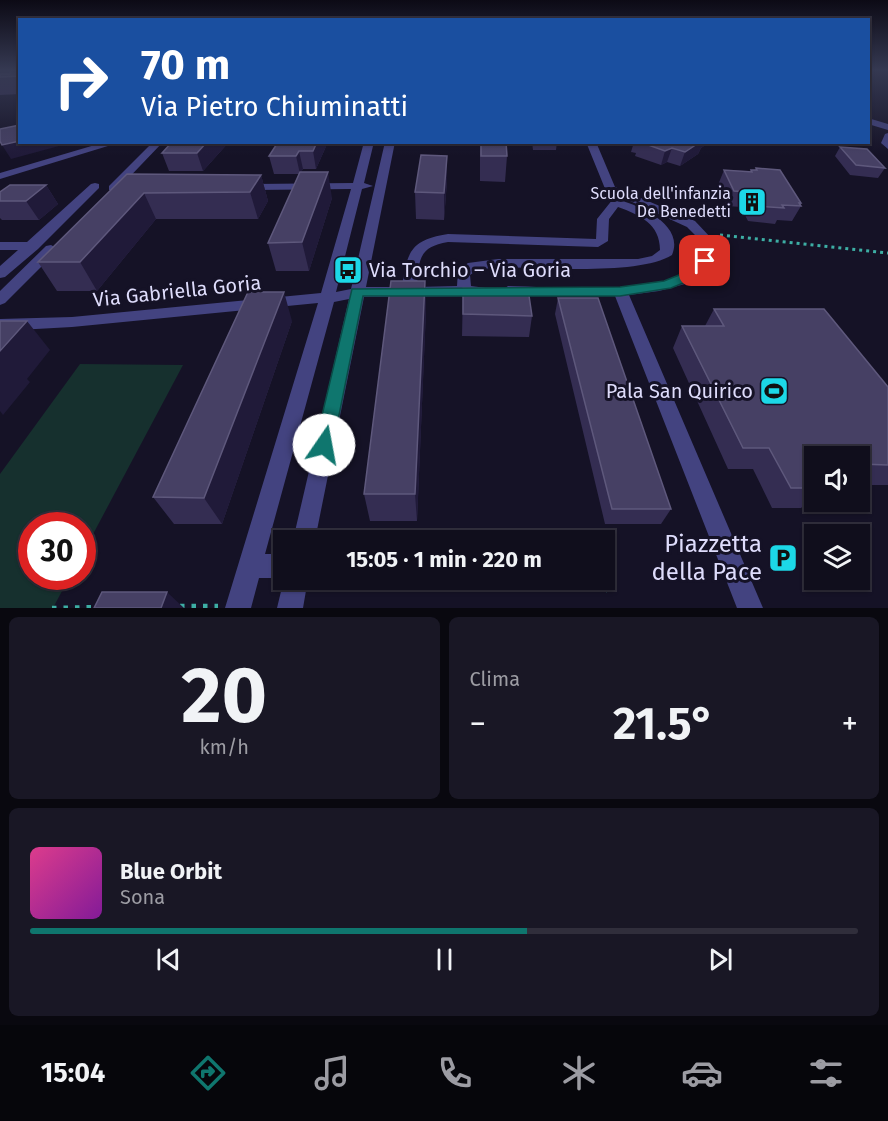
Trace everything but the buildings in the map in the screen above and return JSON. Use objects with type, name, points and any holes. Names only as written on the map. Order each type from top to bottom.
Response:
[{"type":"street","points":[[870,122],[888,127]]},
{"type":"street","points":[[888,136],[886,143],[888,146]]},
{"type":"street","points":[[0,176],[110,144]]},
{"type":"street","points":[[127,187],[109,192],[157,144]]},
{"type":"street","points":[[239,607],[328,296],[368,144]]},
{"type":"street","points":[[306,530],[390,144]]},
{"type":"street","points":[[464,290],[463,273],[472,266],[498,263],[638,263],[656,259],[667,252],[668,242],[662,228],[651,218],[614,195],[592,144]]},
{"type":"street","points":[[0,273],[95,186]]},
{"type":"street","points":[[231,187],[379,186]]},
{"type":"street","points":[[614,195],[691,224],[699,233]]},
{"type":"street","points":[[409,291],[415,255],[422,244],[448,238],[598,243],[602,241],[603,219],[614,195]]},
{"type":"street","name":"Via Gabriella Goria","points":[[0,325],[72,322],[357,292],[620,291],[666,285],[694,274],[709,255],[706,239],[699,233]]},
{"type":"street","points":[[0,246],[30,246],[58,242],[0,300]]},
{"type":"street","points":[[620,291],[750,608]]},
{"type":"street","points":[[250,566],[273,566]]},
{"type":"street","points":[[290,608],[294,590]]},
{"type":"path","points":[[699,233],[888,253]]},
{"type":"path","points":[[170,606],[239,607]]},
{"type":"path","points":[[52,608],[100,607]]},
{"type":"green space","points":[[80,364],[183,365],[96,529],[96,512],[18,512],[18,590],[63,590],[53,608],[0,608],[0,474]]},
{"type":"place","name":"Scuola dell'infanzia De Benedetti","points":[[752,202]]},
{"type":"place","name":"Via Torchio – Via Goria","points":[[348,270]]},
{"type":"place","name":"Pala San Quirico","points":[[774,391]]},
{"type":"place","name":"Piazzetta della Pace","points":[[783,558]]},
{"type":"route","points":[[324,445],[357,292],[620,291],[666,285],[694,274],[705,261]]}]
